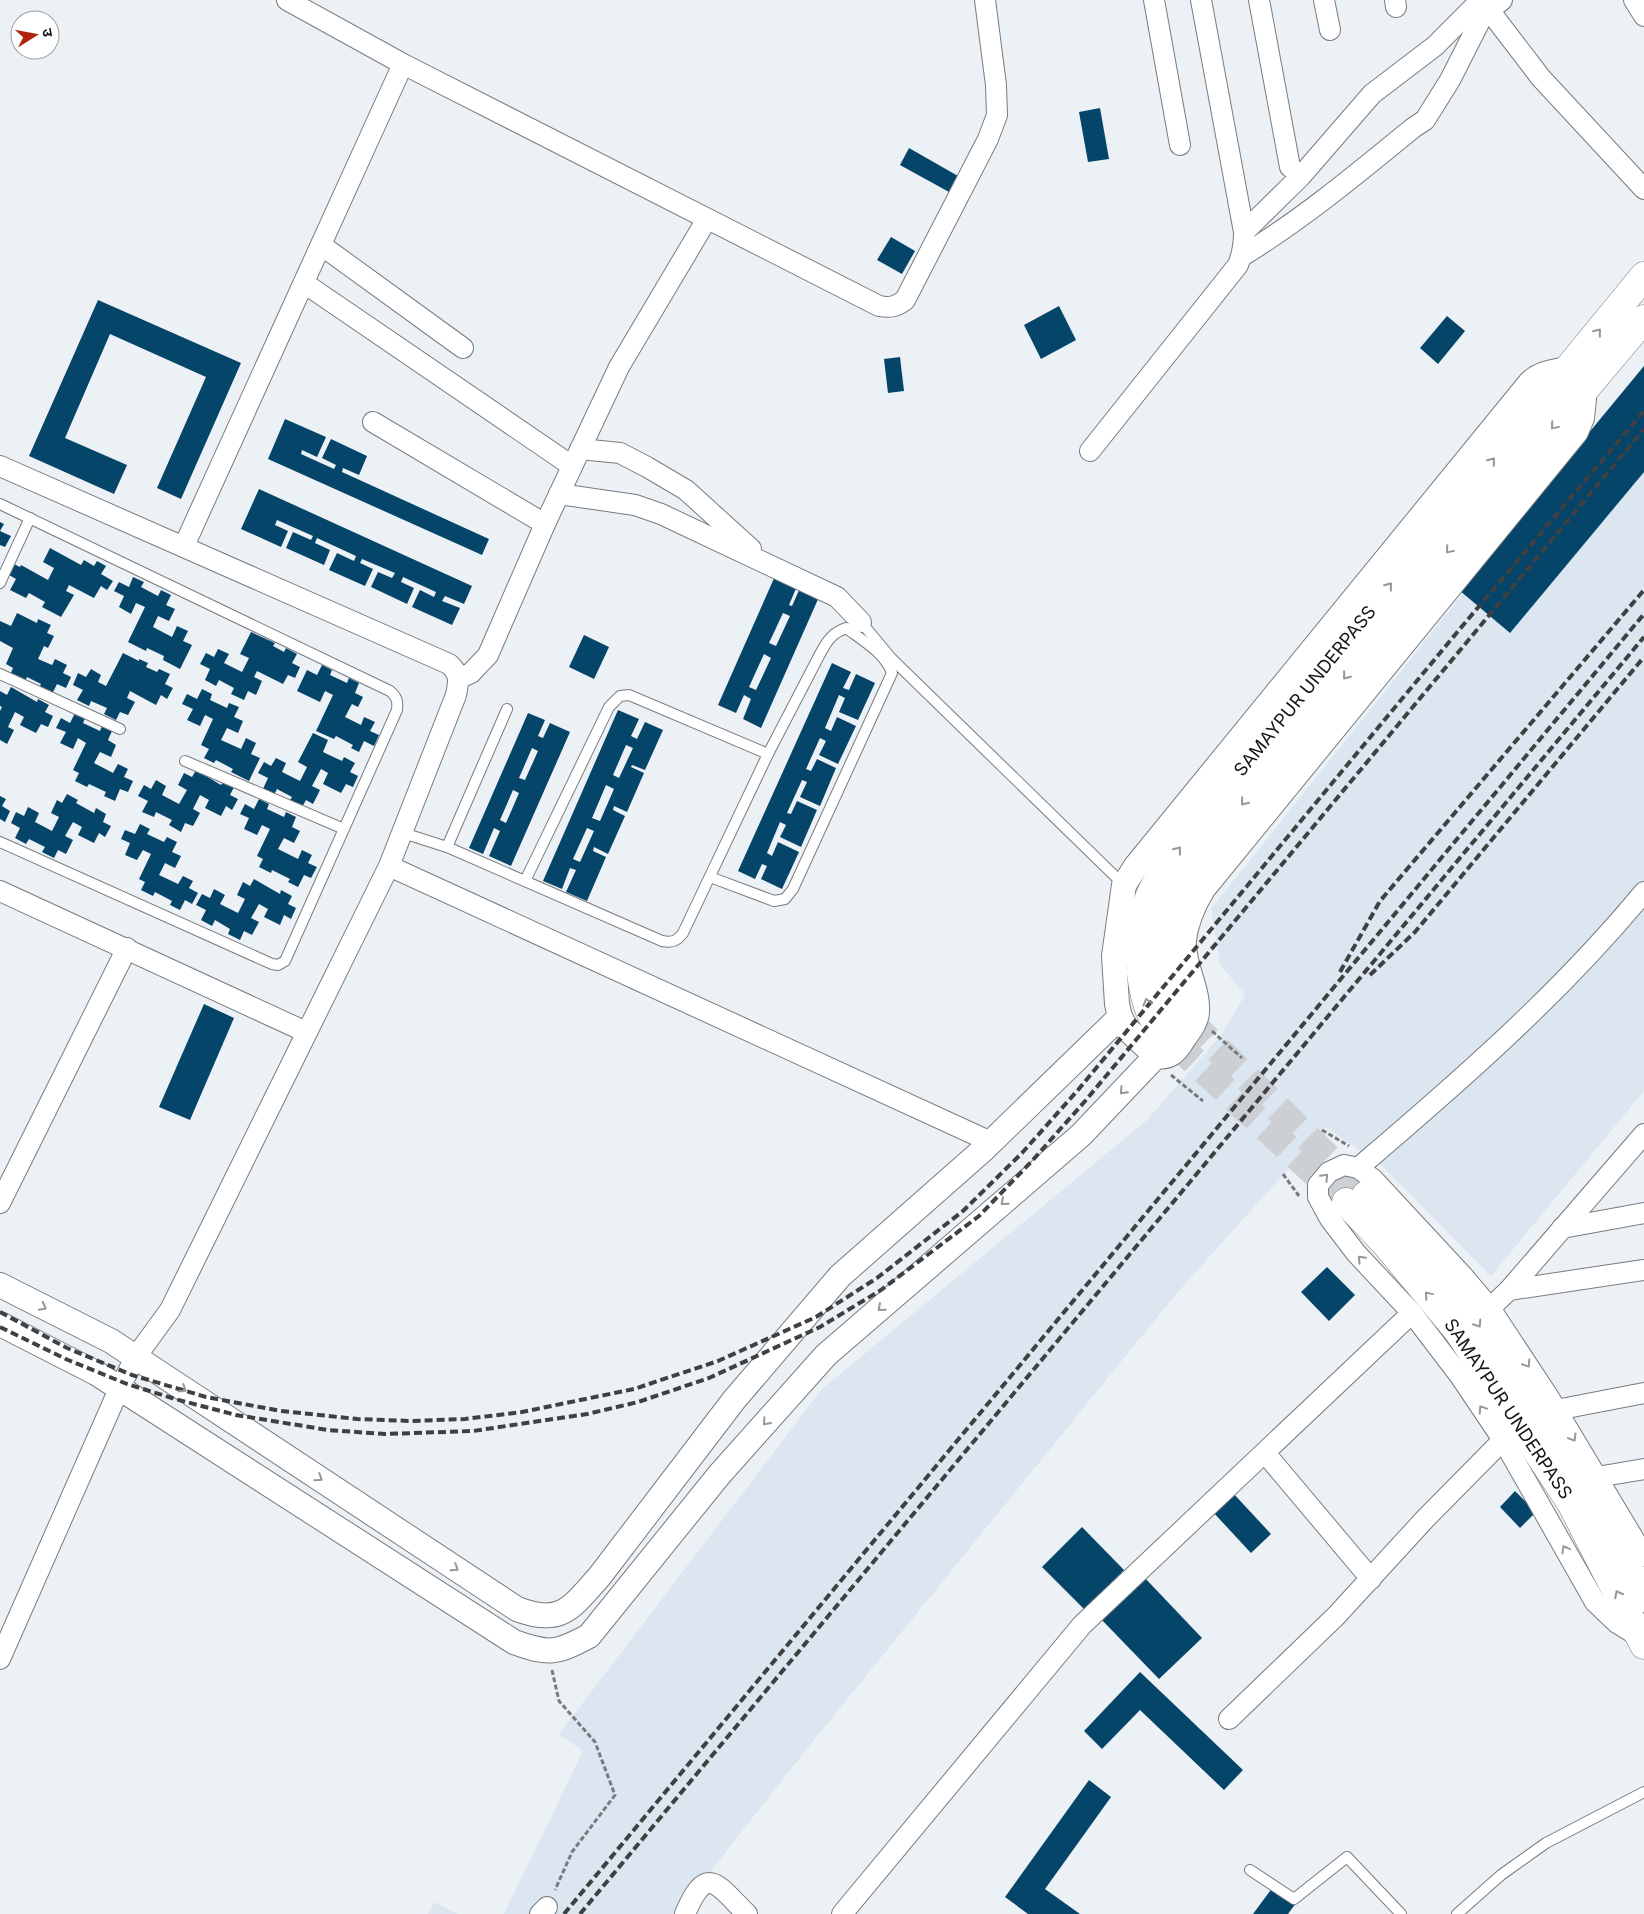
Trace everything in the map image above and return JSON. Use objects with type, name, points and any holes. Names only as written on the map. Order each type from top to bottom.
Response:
[{"type":"main road","points":[[1576,379],[1644,276]]},
{"type":"main road","points":[[1576,379],[1644,319]]},
{"type":"main road","name":"SAMAYPUR UNDERPASS","points":[[1182,1036],[1179,1013],[1172,1002],[1165,973],[1162,946],[1165,920],[1169,906],[1182,880],[1414,592],[1576,379]]},
{"type":"main road","name":"SAMAYPUR UNDERPASS","points":[[1642,1641],[1571,1503],[1458,1331],[1385,1243],[1356,1198],[1406,1233],[1473,1316],[1593,1498],[1644,1598]]},
{"type":"street","points":[[287,0],[403,64],[879,306],[897,307],[906,300],[988,139],[996,115],[996,85],[985,0]]},
{"type":"street","points":[[1154,0],[1180,145]]},
{"type":"street","points":[[1090,451],[1238,264],[1242,256],[1244,232],[1201,0]]},
{"type":"street","points":[[1259,0],[1290,167]]},
{"type":"street","points":[[1324,0],[1330,30]]},
{"type":"street","points":[[1634,0],[1644,16]]},
{"type":"street","points":[[1244,232],[1301,176],[1372,94],[1489,2]]},
{"type":"street","points":[[1489,2],[1541,78],[1644,189]]},
{"type":"street","points":[[1242,256],[1287,228],[1425,120],[1450,80],[1489,2]]},
{"type":"street","points":[[184,546],[403,64]]},
{"type":"street","points":[[458,680],[472,673],[488,655],[545,524],[619,367],[707,219]]},
{"type":"street","points":[[321,245],[463,348]]},
{"type":"street","points":[[304,283],[576,457],[620,453],[636,460],[686,490],[770,567]]},
{"type":"street","points":[[1542,375],[1576,379],[1582,418],[1576,432],[1203,889],[1194,904],[1184,942],[1196,1003],[1196,1017],[1175,1052],[1163,1057],[1182,1036],[1126,1028],[1120,1017],[1117,1004],[1114,956],[1124,885],[1136,866],[1535,377],[1542,375]]},
{"type":"street","points":[[373,422],[545,524]]},
{"type":"street","points":[[0,466],[449,664],[456,670],[458,680],[456,695],[389,866],[170,1310],[135,1358],[119,1389],[0,1660]]},
{"type":"street","points":[[559,494],[635,505],[661,514],[837,598],[861,622]]},
{"type":"street","points":[[389,866],[991,1142]]},
{"type":"street","points":[[0,891],[306,1032]]},
{"type":"street","points":[[1642,1641],[1617,1623],[1595,1602],[1503,1440],[1460,1376],[1412,1313],[1356,1253],[1330,1219],[1318,1197],[1318,1184],[1329,1172],[1356,1159],[1409,1124],[1526,1018],[1575,970],[1615,928],[1644,892]]},
{"type":"street","points":[[0,1203],[126,948]]},
{"type":"street","points":[[0,1285],[111,1341],[517,1609],[547,1617],[564,1612],[599,1577],[734,1400],[840,1276],[991,1142],[1120,1017]]},
{"type":"street","points":[[0,1324],[96,1373],[514,1642],[547,1652],[566,1648],[590,1636],[719,1475],[826,1355],[1081,1135],[1182,1036]]},
{"type":"street","points":[[1490,1308],[1510,1290],[1644,1135]]},
{"type":"street","points":[[1356,1159],[1404,1210],[1490,1308],[1641,1546]]},
{"type":"street","points":[[1562,1228],[1644,1213]]},
{"type":"street","points":[[1510,1290],[1644,1270]]},
{"type":"street","points":[[842,1914],[1082,1625],[1412,1313]]},
{"type":"street","points":[[1556,1410],[1644,1393]]},
{"type":"street","points":[[1229,1719],[1336,1616],[1425,1519],[1503,1440]]},
{"type":"street","points":[[1266,1453],[1371,1579]]},
{"type":"street","points":[[1597,1477],[1644,1469]]},
{"type":"street","points":[[547,1617],[547,1652]]},
{"type":"street","points":[[685,1914],[698,1888],[704,1883],[711,1883],[718,1887],[748,1914]]},
{"type":"lane","points":[[0,504],[382,687],[396,696],[398,703],[397,710],[285,961],[278,965],[272,964],[0,842]]},
{"type":"lane","points":[[0,583],[30,518]]},
{"type":"lane","points":[[861,622],[892,658],[1124,885]]},
{"type":"lane","points":[[403,834],[447,847],[669,943],[677,940],[683,933],[768,754],[825,646],[830,637],[846,628],[874,649],[890,666],[892,673],[790,895],[785,899],[774,901],[710,877]]},
{"type":"lane","points":[[0,674],[120,729]]},
{"type":"lane","points":[[525,881],[609,707],[620,696],[629,695],[768,754]]},
{"type":"lane","points":[[447,847],[507,709]]},
{"type":"lane","points":[[186,761],[344,829]]},
{"type":"lane","points":[[1457,1914],[1501,1875],[1546,1843],[1644,1792]]},
{"type":"lane","points":[[1250,1870],[1294,1899],[1347,1857],[1400,1914]]},
{"type":"path","points":[[1182,1036],[1242,1058]]},
{"type":"path","points":[[1171,1076],[1203,1101]]},
{"type":"path","points":[[1322,1130],[1356,1159]]},
{"type":"path","points":[[1283,1174],[1304,1203]]},
{"type":"path","points":[[544,1910],[572,1852],[615,1795],[595,1742],[559,1701],[547,1652]]},
{"type":"shaded area","points":[[1644,367],[1644,1091],[1491,1276],[1382,1166],[1326,1127],[1176,1294],[805,1751],[677,1914],[504,1914],[583,1751],[559,1734],[822,1389],[1147,1120],[1221,1035],[1245,995],[1220,964],[1211,909]]},
{"type":"shaded area","points":[[434,1902],[458,1914],[428,1914]]},
{"type":"building","points":[[1100,108],[1109,159],[1088,162],[1079,112]]},
{"type":"building","points":[[909,148],[958,176],[949,192],[900,165]]},
{"type":"building","points":[[891,237],[915,251],[902,274],[877,260]]},
{"type":"building","points":[[98,300],[241,363],[181,499],[157,488],[206,377],[110,334],[65,438],[127,465],[114,494],[29,456]]},
{"type":"building","points":[[1059,306],[1076,340],[1041,359],[1024,325]]},
{"type":"building","points":[[1447,316],[1465,331],[1438,364],[1420,348]]},
{"type":"building","points":[[900,357],[904,391],[888,393],[884,359]]},
{"type":"building","points":[[1644,366],[1644,472],[1510,633],[1459,590]]},
{"type":"building","points":[[285,419],[326,437],[317,457],[302,450],[301,454],[334,469],[336,465],[322,458],[331,439],[367,456],[359,475],[343,468],[342,472],[489,539],[482,555],[268,459]]},
{"type":"building","points":[[259,489],[472,586],[464,604],[445,596],[442,601],[460,608],[452,625],[412,607],[420,590],[434,597],[436,592],[403,577],[401,582],[414,588],[407,604],[371,587],[378,572],[392,578],[395,573],[362,559],[360,563],[373,569],[365,586],[329,570],[337,553],[354,561],[356,556],[317,538],[315,543],[330,550],[324,565],[286,548],[293,532],[311,540],[313,536],[277,520],[275,525],[288,531],[281,547],[241,529]]},
{"type":"building","points":[[0,522],[4,524],[0,531]]},
{"type":"building","points":[[0,531],[11,536],[5,547],[0,545]]},
{"type":"building","points":[[50,548],[81,565],[84,560],[94,566],[97,561],[106,566],[101,574],[113,581],[107,590],[101,586],[94,598],[69,585],[66,591],[74,595],[61,617],[42,607],[45,602],[29,593],[26,598],[10,590],[16,579],[9,575],[14,564],[20,567],[21,565],[48,580],[54,568],[43,562]]},
{"type":"building","points":[[775,576],[797,586],[789,605],[792,606],[800,588],[819,597],[761,728],[743,719],[751,699],[744,695],[736,713],[718,705]],"holes":[[[783,613],[790,616],[776,646],[769,643]],[[764,654],[771,658],[756,690],[749,687]]]},
{"type":"building","points":[[133,577],[144,582],[141,587],[158,596],[161,590],[171,595],[166,605],[175,609],[169,621],[158,616],[153,627],[172,637],[177,626],[188,631],[183,641],[192,645],[180,669],[163,660],[164,656],[147,648],[146,651],[128,642],[145,607],[136,603],[131,614],[119,607],[124,596],[114,591],[119,582],[129,587]]},
{"type":"building","points":[[17,613],[37,623],[38,619],[51,625],[47,633],[54,636],[48,648],[44,646],[38,659],[52,665],[55,659],[67,665],[63,673],[71,677],[66,688],[57,684],[51,696],[38,690],[41,684],[27,677],[25,682],[10,675],[13,668],[6,664],[13,648],[0,641],[0,621],[11,626]]},
{"type":"building","points":[[251,632],[275,643],[273,646],[284,652],[286,648],[297,654],[292,663],[300,667],[295,678],[288,675],[283,684],[257,671],[254,677],[262,681],[256,695],[248,691],[244,700],[231,694],[234,688],[219,680],[216,686],[205,680],[210,669],[200,664],[206,653],[214,657],[218,649],[229,654],[224,663],[242,672],[249,658],[240,654]]},
{"type":"building","points":[[584,635],[609,647],[594,679],[569,667]]},
{"type":"building","points":[[123,653],[148,663],[146,667],[157,672],[159,669],[170,674],[165,684],[173,688],[167,699],[161,695],[156,705],[130,691],[127,698],[135,702],[128,715],[120,712],[116,720],[104,714],[107,708],[91,701],[89,706],[77,700],[83,690],[73,685],[78,673],[86,677],[91,669],[101,675],[98,682],[106,686]]},
{"type":"building","points":[[832,663],[851,672],[843,688],[849,690],[856,674],[875,683],[858,720],[839,712],[845,698],[839,695],[825,728],[831,731],[837,717],[856,726],[838,764],[819,755],[826,741],[820,738],[806,769],[811,771],[817,759],[836,768],[820,806],[800,797],[807,782],[802,780],[787,813],[791,814],[797,801],[817,810],[801,847],[780,837],[786,825],[780,822],[767,853],[772,856],[778,842],[799,852],[782,889],[761,879],[767,866],[762,864],[755,879],[738,871]]},
{"type":"building","points":[[322,665],[332,670],[330,675],[347,683],[349,678],[359,683],[355,693],[363,697],[358,707],[352,704],[345,717],[361,725],[364,717],[375,722],[370,731],[379,735],[374,746],[364,741],[359,752],[351,748],[353,745],[336,736],[334,739],[316,731],[333,695],[325,691],[320,702],[297,691],[307,670],[317,675]]},
{"type":"building","points":[[11,687],[37,702],[38,699],[49,705],[45,712],[53,716],[48,727],[41,724],[36,733],[20,725],[24,717],[15,712],[8,727],[14,730],[7,744],[0,740],[0,711],[2,707],[0,706],[0,691],[7,695]]},
{"type":"building","points":[[202,689],[212,694],[210,700],[227,708],[229,703],[239,707],[234,717],[243,721],[238,733],[227,728],[221,740],[241,749],[246,738],[256,743],[251,754],[260,758],[249,781],[231,772],[233,769],[216,760],[214,763],[204,758],[209,749],[201,745],[213,719],[205,715],[200,726],[187,720],[193,709],[182,704],[187,694],[197,699]]},
{"type":"building","points":[[618,710],[639,719],[631,736],[637,739],[645,722],[663,730],[645,770],[632,765],[631,767],[644,773],[627,812],[614,806],[613,810],[625,816],[608,854],[594,847],[593,851],[606,857],[587,901],[566,892],[576,870],[570,868],[562,889],[543,881]],"holes":[[[626,745],[633,748],[619,778],[613,775]],[[606,785],[614,789],[600,821],[592,818]],[[587,828],[594,831],[580,862],[573,859]]]},
{"type":"building","points":[[75,713],[85,718],[83,723],[100,731],[102,726],[112,731],[108,740],[116,745],[111,757],[100,752],[94,763],[113,773],[118,764],[128,769],[124,777],[133,781],[128,792],[120,789],[115,801],[104,796],[106,792],[89,784],[87,787],[75,781],[79,773],[73,770],[86,743],[78,738],[73,749],[60,743],[66,732],[56,728],[61,718],[70,723]]},
{"type":"building","points":[[528,713],[545,720],[538,736],[543,738],[550,723],[570,732],[511,866],[489,856],[500,831],[494,828],[483,854],[469,848]],"holes":[[[532,748],[538,751],[525,780],[519,778]],[[513,790],[519,793],[506,823],[500,820]]]},
{"type":"building","points":[[313,733],[328,740],[323,752],[342,761],[344,757],[355,763],[350,772],[358,776],[353,787],[346,784],[341,793],[323,784],[328,773],[321,769],[312,786],[320,790],[313,804],[306,800],[301,809],[289,802],[292,797],[277,789],[274,795],[263,789],[268,778],[258,773],[264,762],[271,766],[276,758],[286,763],[282,772],[300,781],[307,767],[298,762]]},
{"type":"building","points":[[196,770],[221,785],[223,782],[234,787],[230,795],[238,799],[232,810],[226,806],[221,816],[205,808],[209,800],[200,795],[193,809],[200,813],[193,826],[185,823],[181,832],[169,825],[172,820],[156,812],[154,817],[142,812],[148,801],[138,796],[144,785],[151,789],[156,780],[166,786],[162,795],[179,804],[187,790],[178,785],[184,773],[192,777]]},
{"type":"building","points":[[67,794],[78,800],[76,803],[94,813],[96,808],[106,814],[103,822],[111,826],[105,837],[99,833],[94,843],[78,835],[82,827],[73,822],[65,836],[73,840],[66,854],[58,850],[54,858],[42,852],[45,847],[29,839],[26,844],[15,838],[20,828],[11,823],[16,812],[24,816],[28,807],[39,813],[35,822],[52,831],[59,817],[51,813],[57,800],[62,803]]},
{"type":"building","points":[[0,796],[6,799],[2,806],[10,811],[5,822],[0,819]]},
{"type":"building","points":[[259,799],[269,804],[267,809],[284,817],[286,812],[296,817],[292,827],[300,831],[294,843],[284,838],[278,849],[298,859],[302,850],[312,855],[308,863],[317,867],[311,878],[304,875],[298,887],[288,882],[290,879],[272,870],[271,873],[259,867],[263,859],[257,856],[270,829],[262,825],[257,835],[244,829],[249,818],[240,814],[245,804],[254,809]]},
{"type":"building","points":[[140,824],[150,829],[147,834],[164,842],[167,837],[177,842],[172,852],[181,856],[175,868],[165,863],[159,875],[178,884],[183,876],[193,881],[189,888],[198,893],[192,904],[185,900],[180,910],[170,905],[172,901],[155,892],[153,896],[141,890],[145,882],[139,879],[151,854],[143,850],[137,860],[125,855],[130,843],[121,839],[125,830],[135,834]]},
{"type":"building","points":[[254,879],[280,894],[281,890],[292,896],[288,904],[296,908],[291,919],[284,915],[280,925],[264,917],[268,909],[259,904],[251,918],[259,922],[252,935],[244,931],[240,940],[228,934],[230,929],[215,920],[212,926],[201,920],[206,910],[196,905],[202,894],[210,898],[214,889],[225,895],[220,904],[238,913],[245,899],[237,895],[243,882],[250,886]]},
{"type":"building","points":[[204,1004],[234,1018],[190,1120],[159,1107]]},
{"type":"building","points":[[1327,1267],[1355,1295],[1329,1321],[1301,1292]]},
{"type":"building","points":[[1515,1491],[1536,1512],[1520,1528],[1500,1507]]},
{"type":"building","points":[[1232,1492],[1271,1534],[1251,1553],[1212,1511]]},
{"type":"building","points":[[1082,1527],[1124,1570],[1085,1610],[1042,1567]]},
{"type":"building","points":[[1143,1576],[1202,1638],[1159,1679],[1100,1618]]},
{"type":"building","points":[[1140,1672],[1243,1770],[1224,1790],[1140,1710],[1102,1749],[1084,1731]]},
{"type":"building","points":[[1089,1780],[1111,1797],[1045,1889],[1080,1914],[1028,1914],[1005,1897]]},
{"type":"building","points":[[1273,1887],[1296,1903],[1288,1914],[1253,1914]]},
{"type":"tunnel","points":[[1188,1020],[1366,1195]]},
{"type":"tunnel","points":[[1174,1042],[1346,1202]]},
{"type":"railway","points":[[0,1312],[67,1348],[132,1375],[206,1397],[281,1411],[357,1419],[411,1421],[465,1419],[522,1412],[634,1389],[718,1361],[816,1317],[877,1278],[963,1211],[1022,1153],[1078,1090],[1459,630],[1644,411]]},
{"type":"railway","points":[[0,1327],[68,1360],[127,1384],[175,1399],[236,1415],[328,1430],[385,1434],[473,1431],[587,1414],[638,1402],[709,1378],[820,1327],[881,1290],[979,1216],[1032,1161],[1086,1100],[1644,429]]},
{"type":"railway","points":[[1340,972],[1380,901],[1644,590]]},
{"type":"railway","points":[[564,1914],[1644,614]]},
{"type":"railway","points":[[580,1914],[1644,637]]},
{"type":"railway","points":[[1370,975],[1415,932],[1644,657]]}]
